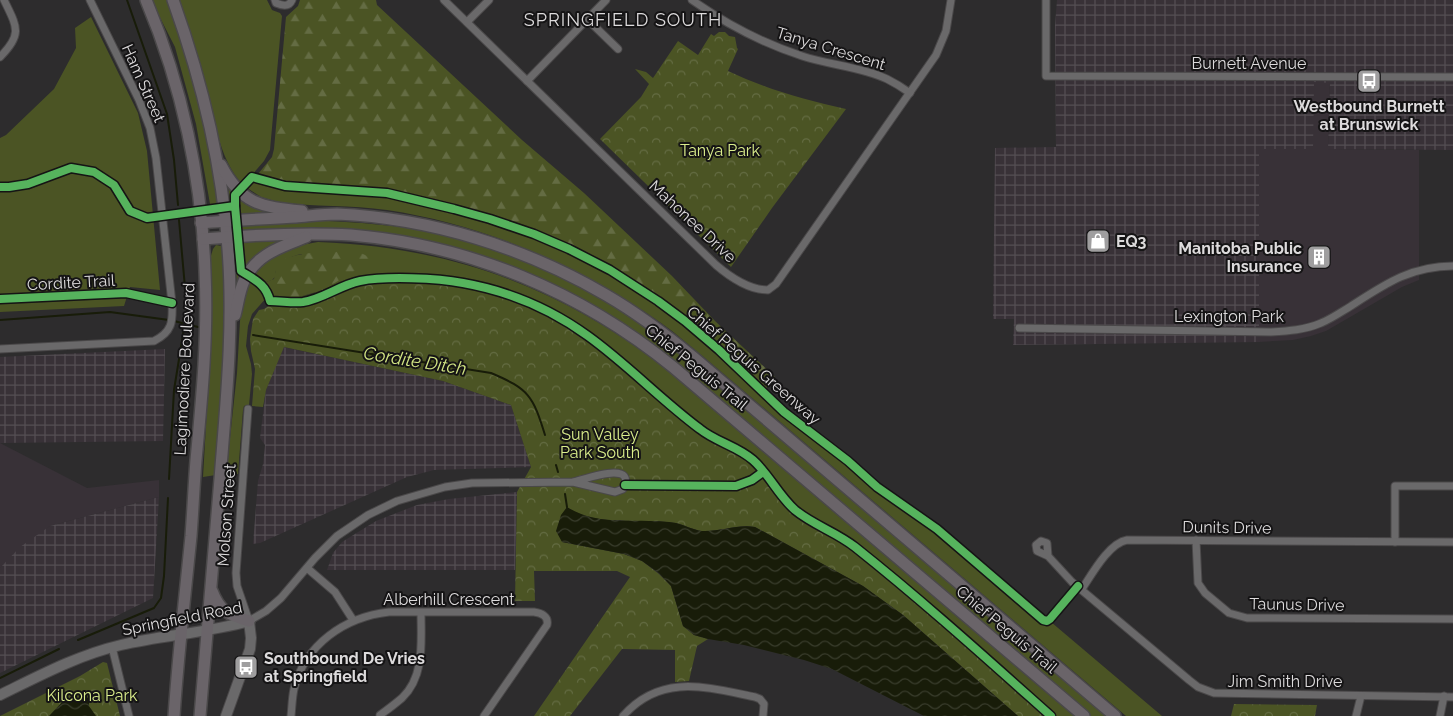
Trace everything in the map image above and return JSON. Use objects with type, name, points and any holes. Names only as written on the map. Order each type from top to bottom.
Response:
[{"type":"main road","name":"Lagimodiere Boulevard","points":[[146,0],[177,89],[192,156],[203,239],[205,272],[205,350],[191,534],[174,716]]},
{"type":"main road","points":[[173,0],[198,72],[217,156],[226,221],[230,284],[226,414],[200,716]]},
{"type":"main road","points":[[217,156],[233,184],[242,194],[254,202],[278,209],[336,214]]},
{"type":"main road","name":"Chief Peguis Trail","points":[[201,223],[336,214],[414,224],[485,241],[550,266],[583,282],[629,309],[699,362],[1115,716]]},
{"type":"main road","name":"Chief Peguis Trail","points":[[203,239],[314,234],[384,239],[457,254],[530,279],[569,298],[605,318],[668,362],[1084,716]]},
{"type":"main road","points":[[230,331],[243,284],[254,265],[272,250],[314,234]]},
{"type":"main road","points":[[211,589],[217,603],[223,610],[233,616],[249,620]]},
{"type":"street","points":[[0,58],[9,48],[16,34],[15,26],[4,0]]},
{"type":"street","name":"Ham Street","points":[[0,349],[154,341],[169,331],[173,315],[156,158],[150,128],[139,100],[90,0]]},
{"type":"street","points":[[275,0],[276,3],[284,6],[288,5],[292,0]]},
{"type":"street","name":"Mahonee Drive","points":[[444,0],[716,265],[736,279],[762,290],[768,290],[776,284],[936,55],[946,31],[951,0]]},
{"type":"street","points":[[467,22],[489,0]]},
{"type":"street","points":[[527,81],[606,0]]},
{"type":"street","name":"Tanya Crescent","points":[[692,0],[725,22],[776,47],[825,63],[874,74],[888,79],[910,93]]},
{"type":"street","name":"Burnett Avenue","points":[[1046,0],[1046,76],[1453,77]]},
{"type":"street","points":[[588,19],[618,49]]},
{"type":"street","name":"Lexington Park","points":[[1019,328],[1291,331],[1321,323],[1388,282],[1406,274],[1439,266],[1453,266]]},
{"type":"street","name":"Molson Street","points":[[248,409],[236,573],[237,586],[249,620]]},
{"type":"street","name":"Springfield Road","points":[[0,695],[70,662],[112,647],[208,631],[249,620],[277,603],[331,541],[354,523],[377,510],[415,495],[444,487],[472,483],[573,482],[615,492],[623,489],[625,481],[620,474],[610,472],[573,482]]},
{"type":"street","points":[[1395,542],[1395,486],[1453,486]]},
{"type":"street","name":"Taunus Drive","points":[[1196,540],[1196,576],[1200,586],[1229,613],[1235,616],[1246,618],[1453,619]]},
{"type":"street","name":"Dunits Drive","points":[[1082,589],[1112,547],[1121,541],[1453,542]]},
{"type":"street","name":"Jim Smith Drive","points":[[1048,556],[1072,582],[1189,680],[1204,690],[1221,695],[1453,697]]},
{"type":"street","points":[[307,568],[336,592],[353,620]]},
{"type":"street","name":"Alberhill Crescent","points":[[292,716],[295,688],[305,662],[318,645],[328,636],[353,620],[372,614],[389,612],[534,612],[544,615],[548,622],[545,629],[484,716]]},
{"type":"street","points":[[380,715],[403,697],[413,682],[419,668],[422,613]]},
{"type":"street","points":[[226,716],[250,649],[252,638],[249,620]]},
{"type":"street","points":[[112,647],[129,716]]},
{"type":"street","points":[[623,716],[634,705],[649,696],[663,690],[681,686],[698,686],[755,697],[764,704],[763,716]]},
{"type":"street","points":[[1356,716],[1360,696]]},
{"type":"street","points":[[1440,716],[1444,696]]},
{"type":"shaded area","points":[[1057,0],[1453,0],[1453,150],[1328,149],[1330,83],[1314,82],[1313,149],[1259,149],[1259,342],[1013,345],[1014,319],[993,319],[995,148],[1056,147],[1055,26]]},
{"type":"shaded area","points":[[1313,82],[1330,82],[1328,149],[1419,150],[1419,280],[1402,287],[1326,331],[1293,340],[1259,342],[1259,148],[1313,149]]},
{"type":"shaded area","points":[[283,347],[443,381],[511,405],[531,467],[434,470],[407,477],[260,543],[253,544],[258,481],[263,464],[265,445],[260,438],[266,390]]},
{"type":"shaded area","points":[[165,349],[163,441],[0,443],[0,357]]},
{"type":"shaded area","points":[[0,443],[87,488],[159,480],[159,497],[50,526],[0,568]]},
{"type":"shaded area","points":[[517,492],[515,570],[327,570],[333,553],[342,542],[376,521],[417,505],[449,499]]},
{"type":"shaded area","points":[[159,497],[153,598],[0,673],[0,568],[20,547],[50,526]]},
{"type":"green space","points":[[151,0],[168,0],[203,112],[220,210],[217,212],[213,211],[210,204],[196,124],[175,47]]},
{"type":"green space","points":[[179,0],[267,0],[272,10],[280,13],[282,16],[270,150],[264,161],[243,185],[234,174],[222,149],[199,60]]},
{"type":"green space","points":[[300,0],[376,0],[377,5],[522,140],[584,193],[775,377],[764,391],[694,326],[651,293],[581,253],[544,237],[507,222],[429,200],[378,190],[296,186],[259,177],[258,174],[272,157],[274,149],[286,17],[298,6]]},
{"type":"green space","points":[[91,17],[138,113],[147,151],[160,290],[130,287],[124,306],[0,312],[0,138],[6,135],[54,89],[76,48],[75,28]]},
{"type":"green space","name":"Tanya Park","points":[[719,32],[725,32],[729,36],[735,37],[738,49],[728,71],[786,93],[846,109],[772,208],[731,267],[600,139],[641,97],[649,84],[635,69],[646,72],[653,78],[678,41],[698,55],[711,34],[714,36]]},
{"type":"green space","points":[[252,180],[292,189],[388,195],[479,217],[553,244],[614,275],[655,301],[687,325],[795,424],[853,467],[877,489],[936,530],[1042,621],[1045,623],[1051,622],[1162,716],[1126,716],[678,336],[630,302],[598,283],[531,251],[496,237],[460,226],[387,210],[278,202],[261,197],[244,186]]},
{"type":"green space","points":[[228,185],[251,204],[266,213],[231,215]]},
{"type":"green space","points":[[312,220],[422,229],[468,240],[539,265],[607,300],[667,342],[1109,716],[1090,716],[668,357],[641,337],[457,250],[246,231],[235,227]]},
{"type":"green space","points":[[290,238],[237,285],[234,242]]},
{"type":"green space","points":[[318,242],[414,252],[502,276],[544,294],[585,315],[625,340],[665,368],[1074,716],[1054,716],[888,571],[855,545],[794,506],[756,460],[698,426],[595,340],[554,313],[507,292],[461,281],[440,279],[364,278],[312,297],[297,300],[299,297],[315,293],[302,254],[288,258],[280,264],[272,280],[263,283],[251,275],[263,261],[296,246]]},
{"type":"green space","points":[[216,245],[221,246],[225,256],[225,339],[216,475],[203,477],[211,339],[210,259]]},
{"type":"green space","points":[[358,252],[368,257],[371,261],[323,290],[299,297],[297,300],[274,298],[263,283],[274,279],[277,263],[283,260],[302,254]]},
{"type":"green space","points":[[250,277],[263,288],[267,297],[252,314],[248,326],[246,346],[252,374],[249,405],[244,406],[243,410],[238,474],[226,475],[237,373],[241,304]]},
{"type":"green space","name":"Sun Valley Park South","points":[[373,281],[435,282],[472,287],[506,296],[537,309],[565,324],[618,362],[694,427],[708,437],[747,457],[764,474],[790,508],[857,551],[1048,716],[1018,716],[903,615],[863,586],[755,527],[742,526],[702,531],[662,521],[621,521],[593,518],[567,508],[562,542],[624,554],[642,561],[671,586],[683,626],[694,635],[708,639],[697,646],[689,681],[675,682],[675,650],[622,649],[570,716],[534,716],[630,577],[617,571],[534,571],[535,601],[515,601],[517,492],[531,467],[511,405],[443,381],[284,347],[266,390],[263,407],[252,406],[255,369],[250,339],[253,319],[259,310],[275,302],[295,304],[307,302],[352,284]]},
{"type":"green space","name":"Kilcona Park","points":[[103,662],[107,663],[120,716],[0,716],[80,676]]},
{"type":"green space","points":[[1234,704],[1317,705],[1315,716],[1231,716]]},
{"type":"water","points":[[567,507],[593,518],[620,521],[662,521],[702,531],[742,526],[755,527],[863,586],[903,615],[1018,716],[924,716],[832,669],[744,645],[694,635],[683,626],[671,586],[659,573],[642,561],[624,554],[562,542],[556,531],[561,515]]},
{"type":"water","points":[[89,697],[89,706],[96,716],[49,716],[64,700],[80,701]]},
{"type":"waterway","points":[[127,0],[167,114],[178,205]]},
{"type":"waterway","points":[[169,479],[174,390],[187,310],[179,220]]},
{"type":"waterway","name":"Cordite Ditch","points":[[0,320],[110,312],[169,320]]},
{"type":"waterway","name":"Cordite Ditch","points":[[174,321],[198,327]]},
{"type":"waterway","name":"Cordite Ditch","points":[[253,335],[491,373],[514,384],[528,395],[537,411],[545,435]]},
{"type":"waterway","name":"Cordite Ditch","points":[[556,465],[558,472]]},
{"type":"waterway","name":"Cordite Ditch","points":[[565,494],[567,507]]},
{"type":"waterway","points":[[78,640],[154,608],[161,598],[168,498]]},
{"type":"waterway","points":[[0,678],[59,649]]},
{"type":"cycle path","points":[[0,187],[28,184],[71,168],[94,172],[114,185],[130,211],[147,218],[235,206],[241,271],[263,286],[270,301],[303,302],[360,281],[383,278],[412,278],[452,281],[480,286],[513,296],[544,309],[588,336],[706,433],[747,455],[764,472],[795,510],[855,547],[880,567],[1051,716]]},
{"type":"cycle path","name":"Chief Peguis Greenway","points":[[235,206],[235,195],[252,177],[285,186],[387,193],[490,219],[534,234],[569,249],[610,270],[685,321],[719,350],[784,412],[848,461],[877,487],[937,529],[1043,620],[1047,621],[1050,619],[1078,586]]},
{"type":"cycle path","name":"Cordite Trail","points":[[0,299],[126,293],[172,303]]},
{"type":"cycle path","points":[[625,485],[736,486],[752,480],[763,472]]},
{"type":"place","name":"Westbound Burnett at Brunswick","points":[[1369,81]]},
{"type":"place","name":"EQ3","points":[[1098,241]]},
{"type":"place","name":"Manitoba Public Insurance","points":[[1319,257]]},
{"type":"place","name":"Southbound De Vries at Springfield","points":[[246,667]]},
{"type":"district","name":"SPRINGFIELD SOUTH","points":[[623,20]]}]
